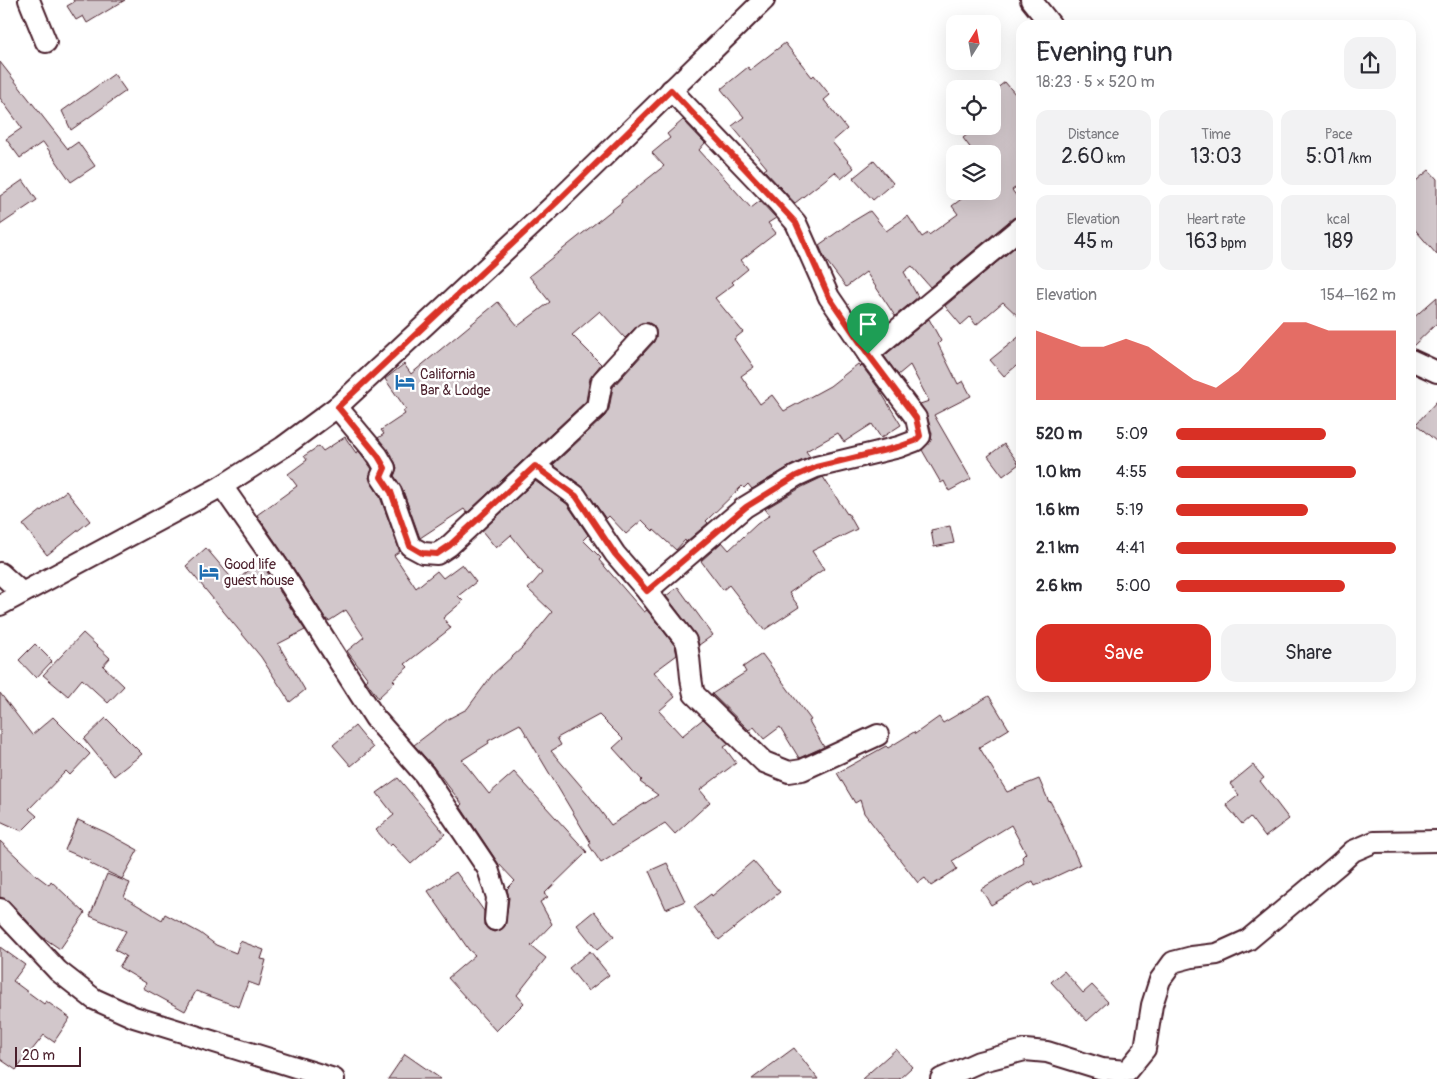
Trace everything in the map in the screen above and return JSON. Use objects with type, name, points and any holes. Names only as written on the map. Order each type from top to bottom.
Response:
[{"type":"street","points":[[29,0],[46,42]]},
{"type":"street","points":[[0,605],[222,486],[283,447],[338,407],[556,203],[764,0]]},
{"type":"street","points":[[1031,0],[1047,20]]},
{"type":"street","points":[[647,591],[746,507],[796,476],[816,467],[898,447],[915,441],[920,436],[916,418],[868,354],[829,297],[796,223],[671,90]]},
{"type":"street","points":[[868,354],[1016,231]]},
{"type":"street","points":[[338,407],[378,456],[385,468],[381,477],[391,492],[410,546],[422,553],[437,554],[449,546],[535,466],[586,415],[597,407],[602,381],[645,334]]},
{"type":"street","points":[[1416,362],[1437,372]]},
{"type":"street","points":[[535,466],[576,496],[615,554],[686,641],[689,650],[691,683],[694,694],[764,762],[789,772],[802,770],[878,735]]},
{"type":"street","points":[[222,486],[282,572],[375,718],[424,774],[488,869],[497,897],[494,920]]},
{"type":"street","points":[[0,573],[22,593]]},
{"type":"street","points":[[941,1079],[979,1062],[1026,1050],[1047,1052],[1102,1069],[1127,1071],[1145,1049],[1152,1005],[1160,980],[1173,962],[1192,957],[1217,954],[1248,940],[1339,864],[1353,850],[1374,842],[1437,841]]},
{"type":"street","points":[[0,909],[58,971],[94,999],[134,1017],[334,1079]]},
{"type":"building","points":[[73,0],[125,0],[87,23],[83,16],[76,20],[67,6],[74,2]]},
{"type":"building","points":[[785,43],[812,77],[814,75],[830,95],[824,100],[847,129],[832,142],[854,168],[841,179],[835,172],[795,203],[764,170],[767,168],[732,126],[744,117],[721,89],[748,67],[750,70]]},
{"type":"building","points":[[0,62],[68,149],[78,142],[95,166],[71,182],[43,142],[20,158],[6,139],[22,128],[0,98]]},
{"type":"building","points":[[114,74],[126,91],[71,130],[62,111]]},
{"type":"building","points":[[1005,82],[1016,95],[1016,187],[1012,190],[1016,195],[1016,217],[930,287],[912,266],[904,272],[918,297],[895,316],[866,272],[846,287],[825,259],[819,245],[870,211],[886,231],[908,216],[922,237],[928,233],[929,235],[958,214],[952,206],[960,200],[1001,200],[1001,145],[968,145],[963,138],[967,135],[1001,135],[1001,85]]},
{"type":"building","points":[[683,120],[705,143],[699,150],[751,208],[760,201],[776,218],[768,223],[776,233],[741,260],[748,269],[732,282],[734,284],[715,298],[743,332],[734,339],[754,367],[741,376],[760,404],[772,395],[784,411],[830,386],[858,364],[862,366],[879,389],[901,425],[881,438],[872,424],[844,442],[838,433],[806,451],[810,457],[790,466],[752,489],[748,484],[744,488],[742,486],[706,521],[708,523],[686,542],[685,540],[676,550],[642,520],[626,534],[609,516],[606,519],[583,487],[553,465],[605,416],[609,409],[613,387],[654,342],[656,337],[656,330],[653,325],[647,322],[637,326],[625,338],[600,311],[572,335],[601,364],[590,378],[586,401],[467,513],[464,509],[420,538],[402,488],[394,476],[397,468],[395,462],[378,438],[384,434],[381,430],[405,414],[403,411],[406,409],[385,379],[404,364],[411,374],[498,302],[518,326],[550,302],[529,276],[664,166],[652,153],[670,138],[667,134]]},
{"type":"building","points":[[874,161],[893,183],[873,200],[853,178]]},
{"type":"building","points":[[1429,170],[1437,179],[1437,255],[1416,231],[1416,181]]},
{"type":"building","points":[[23,180],[37,200],[0,225],[0,196]]},
{"type":"building","points":[[1016,246],[1016,314],[1003,302],[976,325],[970,317],[961,325],[945,306]]},
{"type":"building","points":[[1437,297],[1437,323],[1416,343],[1416,316]]},
{"type":"building","points":[[929,319],[941,341],[938,344],[958,384],[963,381],[971,396],[934,415],[971,479],[949,491],[944,481],[941,483],[922,450],[931,440],[932,434],[927,415],[920,404],[929,401],[910,365],[898,375],[884,356]]},
{"type":"building","points":[[1016,339],[1016,366],[1004,376],[990,360]]},
{"type":"building","points":[[1437,401],[1437,442],[1416,424]]},
{"type":"building","points":[[345,437],[356,453],[359,451],[372,469],[369,478],[380,497],[400,551],[394,555],[416,588],[437,571],[443,578],[462,564],[476,582],[458,596],[463,601],[443,618],[451,628],[405,664],[408,667],[393,680],[395,682],[378,698],[366,681],[368,679],[347,651],[364,637],[346,610],[329,621],[326,619],[257,515],[297,486],[288,474],[307,460],[304,456],[319,446],[323,451]]},
{"type":"building","points":[[1004,444],[1016,460],[1016,466],[1003,476],[988,456]]},
{"type":"building","points":[[823,477],[857,529],[812,551],[824,569],[789,593],[799,607],[764,630],[729,585],[723,590],[701,561],[722,542],[729,550],[757,524],[770,515],[765,509]]},
{"type":"building","points":[[535,481],[567,504],[588,535],[583,540],[601,558],[599,560],[644,612],[647,610],[675,646],[677,655],[654,672],[675,697],[659,711],[682,736],[703,719],[729,744],[724,747],[736,763],[700,790],[710,802],[675,834],[665,823],[601,863],[520,724],[488,741],[489,743],[462,760],[489,794],[514,772],[587,852],[544,894],[548,897],[540,902],[552,924],[531,946],[546,958],[517,995],[524,1003],[496,1031],[448,978],[475,955],[469,950],[428,891],[456,872],[484,911],[484,925],[494,932],[505,926],[509,898],[507,889],[515,881],[498,863],[460,806],[462,804],[414,745],[448,719],[467,709],[493,674],[523,647],[552,612],[528,589],[542,573],[511,535],[496,548],[482,531]],"holes":[[[599,715],[623,739],[613,748],[642,780],[640,782],[658,795],[611,825],[587,793],[551,751],[561,745],[557,738]]]},
{"type":"building","points":[[66,491],[90,521],[47,555],[23,525]]},
{"type":"building","points":[[950,526],[954,543],[934,547],[931,530]]},
{"type":"building","points":[[206,548],[235,582],[260,561],[305,630],[278,644],[305,690],[290,702],[261,657],[186,566]]},
{"type":"building","points":[[678,587],[713,635],[699,645],[695,634],[666,596]]},
{"type":"building","points":[[83,633],[110,658],[103,666],[124,686],[108,703],[82,679],[68,696],[43,675]]},
{"type":"building","points":[[35,644],[52,661],[36,678],[19,660]]},
{"type":"building","points":[[762,654],[811,720],[809,721],[824,747],[799,758],[780,727],[764,739],[754,727],[749,730],[712,694],[746,672],[743,667]]},
{"type":"building","points":[[0,693],[32,735],[53,717],[90,754],[70,775],[66,771],[29,809],[37,816],[22,831],[0,821]]},
{"type":"building","points":[[989,696],[1009,729],[979,747],[1007,792],[1039,779],[1080,865],[1035,886],[1033,881],[991,905],[981,889],[1024,863],[1022,857],[1026,853],[1011,825],[952,861],[957,869],[931,886],[925,878],[918,883],[864,813],[860,800],[855,803],[837,773],[886,746],[888,748],[914,732],[915,734],[939,717],[943,723]]},
{"type":"building","points":[[106,718],[142,754],[114,776],[84,739]]},
{"type":"building","points":[[355,726],[373,748],[351,766],[333,745]]},
{"type":"building","points":[[1253,765],[1264,778],[1260,781],[1289,819],[1265,837],[1250,817],[1242,824],[1226,805],[1239,795],[1230,784]]},
{"type":"building","points":[[398,778],[445,834],[411,864],[392,844],[390,846],[376,830],[394,815],[377,793]]},
{"type":"building","points":[[78,820],[138,850],[122,879],[89,863],[91,861],[65,850]]},
{"type":"building","points":[[0,841],[37,876],[49,885],[51,881],[85,913],[60,949],[41,936],[9,901],[0,897]]},
{"type":"building","points":[[753,861],[780,892],[719,940],[694,907],[711,894],[712,896]]},
{"type":"building","points":[[667,863],[685,901],[666,909],[649,871]]},
{"type":"building","points":[[107,874],[130,883],[124,897],[162,920],[165,914],[200,933],[216,945],[236,953],[240,941],[264,950],[261,959],[266,960],[259,986],[248,982],[239,1007],[196,991],[185,1011],[143,988],[146,983],[119,967],[126,956],[115,950],[126,931],[90,916]]},
{"type":"building","points":[[594,911],[614,936],[597,950],[577,925]]},
{"type":"building","points":[[0,947],[25,965],[13,981],[44,1004],[46,1001],[70,1018],[54,1042],[44,1035],[16,1070],[0,1059]]},
{"type":"building","points":[[590,951],[609,975],[588,991],[569,968]]},
{"type":"building","points":[[1064,971],[1083,993],[1092,985],[1108,1002],[1087,1021],[1051,982]]},
{"type":"building","points":[[794,1048],[818,1079],[752,1079]]},
{"type":"building","points":[[896,1049],[912,1067],[899,1079],[862,1079]]},
{"type":"building","points":[[405,1054],[441,1079],[388,1079]]},
{"type":"place","name":"California Bar & Lodge","points":[[405,382]]},
{"type":"place","name":"Good life guest house","points":[[209,572]]},
{"type":"route","points":[[671,90],[777,200],[796,223],[829,297],[868,354],[916,418],[920,436],[915,441],[898,447],[816,467],[796,476],[746,507],[647,591],[615,554],[576,496],[535,466],[449,546],[437,554],[422,553],[410,546],[391,492],[381,477],[385,468],[378,456],[338,407],[556,203],[671,90]]}]
